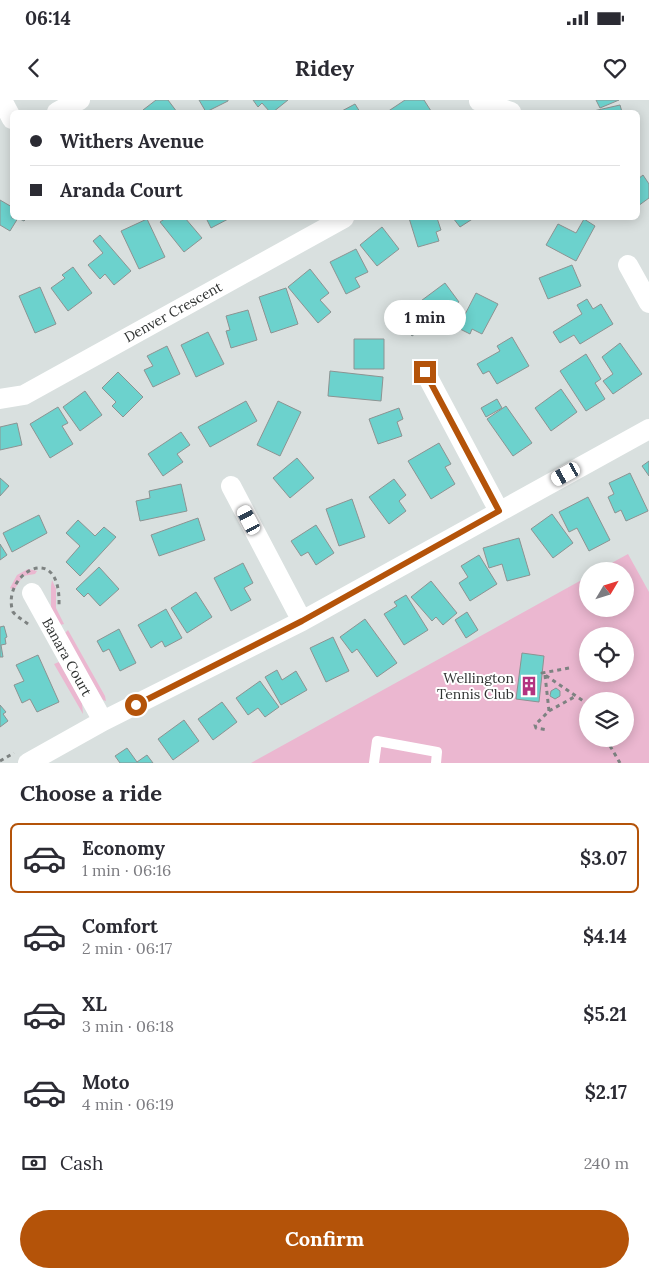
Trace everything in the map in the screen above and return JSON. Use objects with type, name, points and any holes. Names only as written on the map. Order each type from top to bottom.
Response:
[{"type":"street","points":[[2,100],[10,116]]},
{"type":"street","points":[[61,110],[80,100]]},
{"type":"street","points":[[477,105],[501,110]]},
{"type":"street","name":"Denver Crescent","points":[[0,399],[24,395],[340,220]]},
{"type":"street","points":[[628,265],[649,303]]},
{"type":"street","points":[[425,372],[499,511]]},
{"type":"street","points":[[28,763],[102,722],[302,621],[649,429]]},
{"type":"street","points":[[231,486],[302,621]]},
{"type":"street","name":"Banara Court","points":[[32,593],[102,722]]},
{"type":"lane","points":[[374,763],[377,741],[437,752],[436,763]]},
{"type":"path","points":[[549,711],[545,675],[542,673],[569,668]]},
{"type":"path","points":[[545,675],[579,698]]},
{"type":"path","points":[[548,730],[536,728],[535,725],[549,711],[576,696]]},
{"type":"path","points":[[611,747],[620,763]]},
{"type":"shaded area","points":[[628,554],[632,562],[613,562]]},
{"type":"shaded area","points":[[634,565],[649,592],[649,763],[251,763],[579,581],[579,618],[634,618]]},
{"type":"shaded area","points":[[28,569],[37,571],[35,574],[23,576],[14,590],[10,588],[17,575]]},
{"type":"shaded area","points":[[52,580],[56,589],[56,608],[64,624],[60,625],[51,610]]},
{"type":"shaded area","points":[[68,630],[106,701],[103,700],[64,634]]},
{"type":"shaded area","points":[[59,662],[82,703],[83,714],[54,664]]},
{"type":"building","points":[[156,100],[168,100],[176,110],[143,110]]},
{"type":"building","points":[[199,100],[228,100],[210,110],[205,110]]},
{"type":"building","points":[[253,100],[288,100],[276,110],[268,110],[262,103],[258,107]]},
{"type":"building","points":[[405,100],[424,100],[430,110],[390,110]]},
{"type":"building","points":[[596,100],[619,100],[600,108]]},
{"type":"building","points":[[355,104],[359,110],[344,110]]},
{"type":"building","points":[[620,105],[621,110],[598,110]]},
{"type":"building","points":[[643,175],[649,184],[649,198],[640,205],[640,177]]},
{"type":"building","points":[[0,200],[10,206],[10,220],[17,220],[10,231],[0,225]]},
{"type":"building","points":[[147,220],[165,257],[139,269],[121,231]]},
{"type":"building","points":[[163,220],[187,220],[202,238],[184,252],[160,222]]},
{"type":"building","points":[[207,220],[226,220],[211,228]]},
{"type":"building","points":[[410,220],[438,220],[441,230],[436,232],[439,241],[418,247]]},
{"type":"building","points":[[455,220],[471,220],[460,227]]},
{"type":"building","points":[[583,220],[595,226],[576,261],[546,245],[558,224],[576,233]]},
{"type":"building","points":[[382,227],[399,249],[377,266],[360,245]]},
{"type":"building","points":[[100,235],[131,271],[114,285],[105,274],[100,279],[88,265],[103,253],[93,241]]},
{"type":"building","points":[[356,249],[368,272],[355,278],[360,287],[346,294],[330,262]]},
{"type":"building","points":[[572,265],[581,286],[548,299],[539,278]]},
{"type":"building","points":[[73,267],[92,293],[68,311],[51,288],[65,278],[62,275]]},
{"type":"building","points":[[310,269],[329,293],[320,300],[331,312],[318,323],[288,287]]},
{"type":"building","points":[[445,283],[459,302],[412,336],[398,318]]},
{"type":"building","points":[[40,287],[56,324],[35,333],[19,296]]},
{"type":"building","points":[[286,288],[298,324],[271,333],[259,297]]},
{"type":"building","points":[[476,293],[498,304],[482,334],[472,329],[470,334],[458,328]]},
{"type":"building","points":[[587,299],[593,309],[601,304],[613,324],[580,344],[574,335],[560,343],[553,332],[582,314],[577,305]]},
{"type":"building","points":[[248,310],[257,340],[231,348],[226,331],[230,330],[226,316]]},
{"type":"building","points":[[208,332],[224,364],[196,377],[181,345]]},
{"type":"building","points":[[512,337],[529,366],[497,384],[489,371],[483,374],[477,364],[500,351],[497,346]]},
{"type":"building","points":[[354,339],[384,339],[384,369],[354,369]]},
{"type":"building","points":[[620,343],[642,374],[613,394],[603,381],[613,374],[602,357]]},
{"type":"building","points":[[167,346],[180,374],[153,387],[144,370],[153,366],[147,356]]},
{"type":"building","points":[[586,354],[601,379],[595,383],[605,399],[586,411],[560,371]]},
{"type":"building","points":[[330,371],[383,377],[381,401],[328,396]]},
{"type":"building","points":[[118,372],[143,397],[123,417],[112,406],[116,402],[102,388]]},
{"type":"building","points":[[561,389],[577,412],[551,431],[535,408]]},
{"type":"building","points":[[85,391],[102,415],[80,431],[63,407]]},
{"type":"building","points":[[497,399],[502,408],[486,417],[481,408]]},
{"type":"building","points":[[246,401],[257,421],[210,447],[198,427]]},
{"type":"building","points":[[278,401],[301,412],[280,456],[257,445]]},
{"type":"building","points":[[506,406],[532,443],[513,456],[487,419]]},
{"type":"building","points":[[58,407],[68,423],[62,426],[73,444],[50,458],[30,424]]},
{"type":"building","points":[[399,408],[403,419],[397,422],[402,436],[378,444],[369,419]]},
{"type":"building","points":[[17,423],[22,445],[0,450],[0,427]]},
{"type":"building","points":[[181,432],[190,445],[177,454],[183,462],[163,476],[148,454]]},
{"type":"building","points":[[439,443],[451,464],[445,467],[455,484],[431,499],[408,461]]},
{"type":"building","points":[[297,458],[314,478],[290,498],[273,478]]},
{"type":"building","points":[[649,461],[649,476],[642,466]]},
{"type":"building","points":[[630,473],[648,511],[626,521],[621,510],[615,513],[608,497],[614,494],[609,483]]},
{"type":"building","points":[[0,478],[9,486],[0,496]]},
{"type":"building","points":[[394,479],[406,495],[399,501],[406,511],[389,524],[369,497]]},
{"type":"building","points":[[181,484],[187,511],[140,521],[136,501],[150,498],[149,491]]},
{"type":"building","points":[[588,497],[610,540],[589,551],[577,528],[569,532],[559,512]]},
{"type":"building","points":[[352,499],[365,537],[339,546],[326,509]]},
{"type":"building","points":[[552,514],[573,543],[553,558],[531,529]]},
{"type":"building","points":[[39,515],[47,533],[12,552],[3,533]]},
{"type":"building","points":[[198,518],[205,540],[159,556],[151,535]]},
{"type":"building","points":[[78,520],[95,536],[104,527],[116,537],[80,576],[66,562],[80,546],[66,533]]},
{"type":"building","points":[[316,525],[334,553],[316,565],[308,552],[301,556],[291,541]]},
{"type":"building","points":[[519,538],[530,575],[507,581],[502,564],[489,568],[483,548]]},
{"type":"building","points":[[0,544],[7,555],[0,560]]},
{"type":"building","points":[[479,555],[497,584],[470,601],[459,583],[468,577],[461,566]]},
{"type":"building","points":[[243,563],[253,583],[244,588],[251,600],[231,611],[214,578]]},
{"type":"building","points":[[99,567],[119,589],[100,606],[88,593],[84,597],[76,589]]},
{"type":"building","points":[[431,581],[457,613],[443,625],[436,617],[432,621],[411,597]]},
{"type":"building","points":[[196,592],[212,617],[187,633],[171,608]]},
{"type":"building","points":[[406,595],[428,630],[404,645],[384,614],[397,606],[394,602]]},
{"type":"building","points":[[166,609],[182,638],[165,647],[162,641],[151,648],[138,625]]},
{"type":"building","points":[[467,612],[478,630],[466,638],[455,620]]},
{"type":"building","points":[[365,619],[397,663],[377,677],[357,649],[352,653],[340,637]]},
{"type":"building","points":[[4,626],[7,637],[5,638],[6,644],[1,645],[3,657],[0,657],[0,627]]},
{"type":"building","points":[[119,629],[136,663],[120,671],[109,649],[103,652],[97,641]]},
{"type":"building","points":[[333,637],[349,671],[326,682],[310,648]]},
{"type":"building","name":"Wellington Tennis Club","points":[[522,653],[544,656],[539,702],[516,699]]},
{"type":"building","points":[[38,655],[59,702],[37,712],[30,699],[22,703],[14,685],[24,681],[16,665]]},
{"type":"building","points":[[277,670],[282,680],[296,671],[307,690],[281,705],[265,677]]},
{"type":"building","points":[[260,681],[279,707],[265,717],[258,708],[248,715],[236,698]]},
{"type":"building","points":[[556,688],[560,691],[560,696],[555,699],[550,696],[551,691]]},
{"type":"building","points":[[222,702],[237,722],[213,740],[198,719]]},
{"type":"building","points":[[0,705],[6,712],[3,714],[8,721],[0,727]]},
{"type":"building","points":[[184,720],[199,741],[173,760],[158,739]]},
{"type":"building","points":[[127,748],[137,762],[147,755],[153,763],[120,763],[115,756]]},
{"type":"place","name":"Wellington Tennis Club","points":[[529,686]]},
{"type":"route","points":[[136,705],[302,621],[499,511],[425,372]]}]
